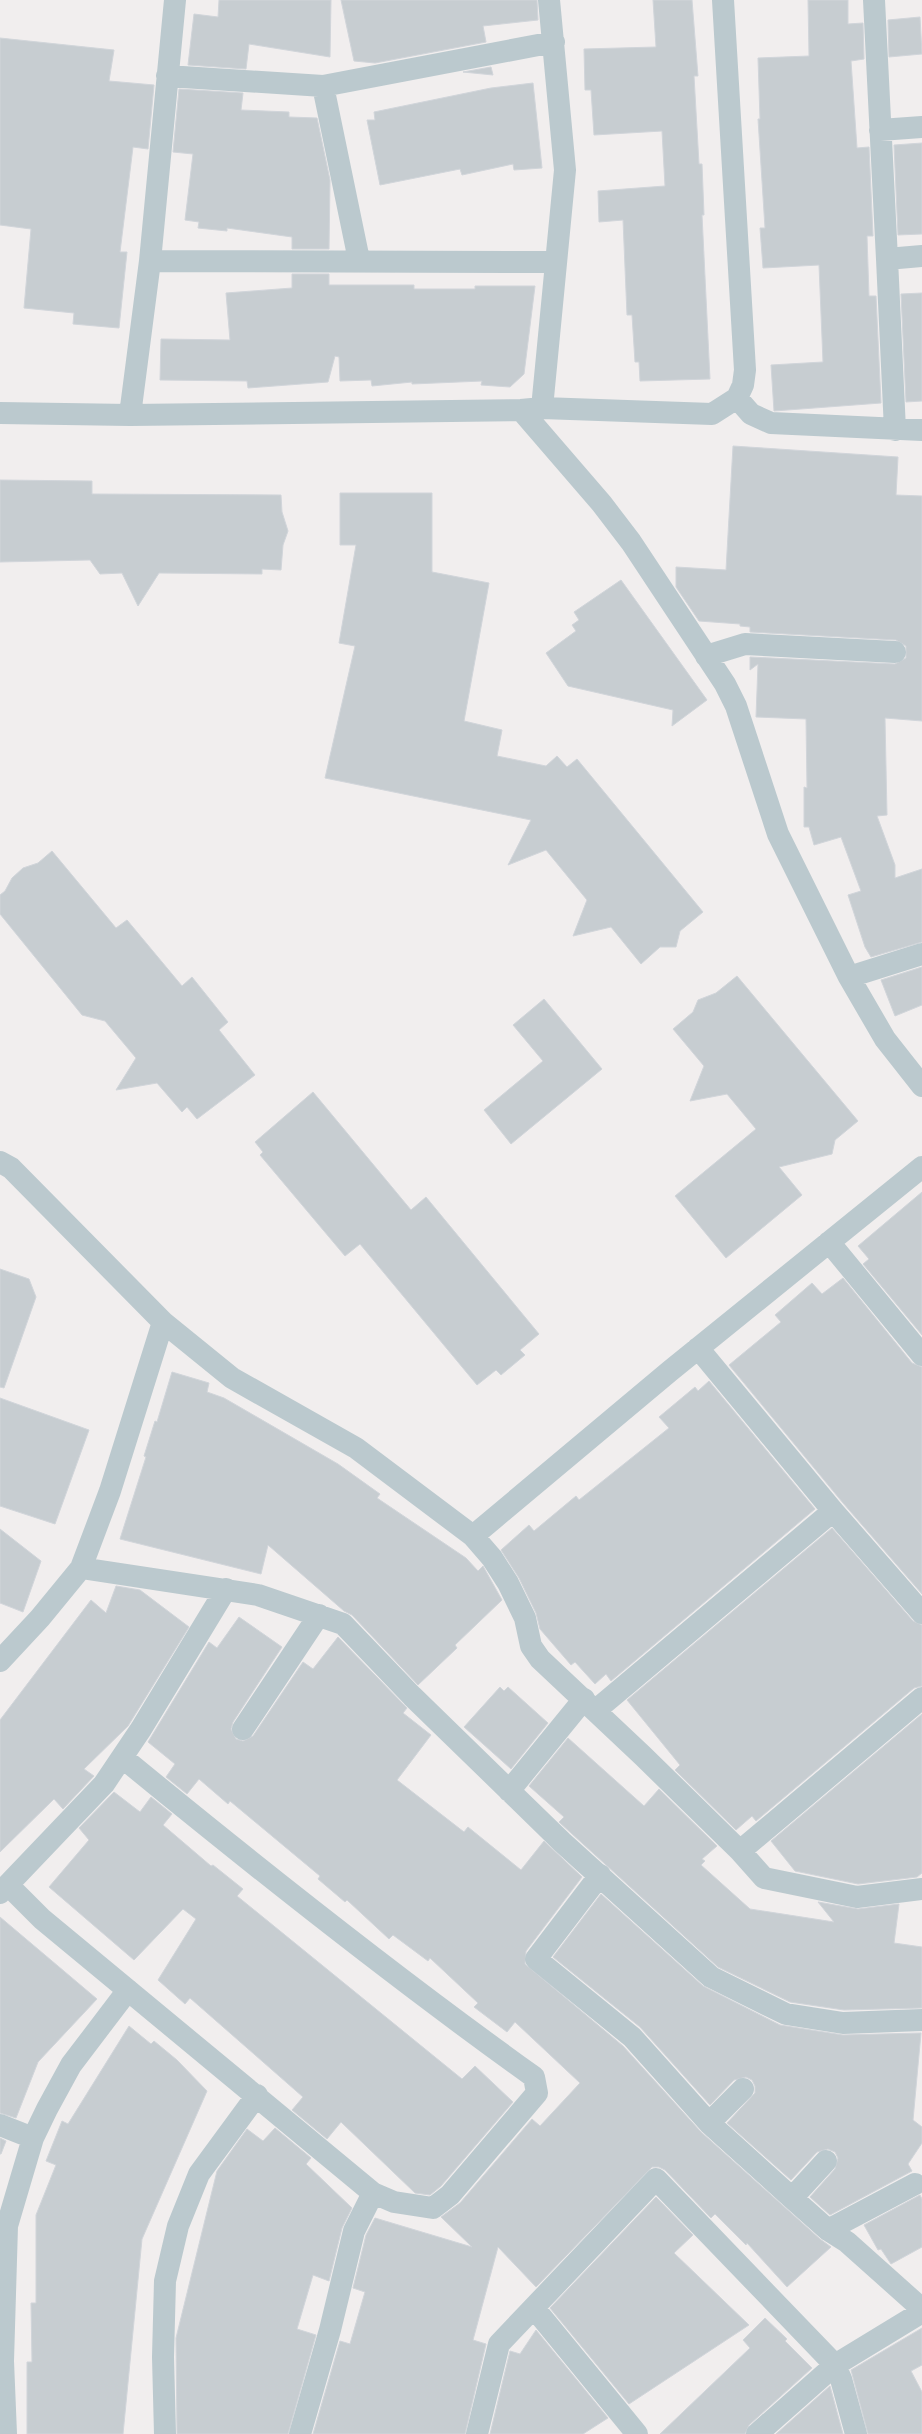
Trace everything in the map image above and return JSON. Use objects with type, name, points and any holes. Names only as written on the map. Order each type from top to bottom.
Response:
[{"type":"street","points":[[130,415],[150,261],[175,0]]},
{"type":"street","points":[[549,0],[565,170],[555,262],[532,409],[631,542],[706,656],[736,706],[778,834],[849,977],[885,1038],[922,1086]]},
{"type":"street","points":[[0,413],[130,415],[532,409],[712,414],[737,398],[743,385],[745,370],[723,0]]},
{"type":"street","points":[[874,0],[895,430]]},
{"type":"street","points":[[167,76],[323,86],[554,42]]},
{"type":"street","points":[[323,86],[359,260]]},
{"type":"street","points":[[880,130],[922,127]]},
{"type":"street","points":[[887,259],[922,256]]},
{"type":"street","points":[[150,261],[359,260],[555,262]]},
{"type":"street","points":[[737,398],[751,414],[771,423],[895,430],[922,430]]},
{"type":"street","points":[[706,656],[745,644],[895,652]]},
{"type":"street","points":[[849,977],[922,954]]},
{"type":"street","points":[[0,1162],[11,1168],[163,1322],[232,1378],[356,1448],[473,1536],[492,1558],[508,1583],[525,1618],[531,1646],[540,1659],[590,1705],[740,1851],[764,1878],[857,1897],[922,1889]]},
{"type":"street","points":[[473,1536],[698,1348],[922,1167]]},
{"type":"street","points":[[829,1242],[922,1355]]},
{"type":"street","points":[[0,1661],[40,1618],[81,1568],[110,1491],[163,1322]]},
{"type":"street","points":[[698,1348],[833,1511],[922,1613]]},
{"type":"street","points":[[509,1791],[590,1705],[833,1511]]},
{"type":"street","points":[[81,1568],[258,1595],[343,1624],[412,1696],[509,1791],[711,1977],[786,2014],[843,2022],[922,2020]]},
{"type":"street","points":[[123,1758],[307,1905],[468,2029],[534,2077],[537,2093],[450,2195],[433,2208],[394,2202],[373,2193],[257,2095],[4,1889],[104,1784],[123,1758],[226,1590]]},
{"type":"street","points":[[243,1729],[319,1615]]},
{"type":"street","points":[[740,1851],[922,1698]]},
{"type":"street","points":[[600,1875],[536,1959],[632,2037],[709,2123],[828,2230],[847,2242],[922,2309]]},
{"type":"street","points":[[6,2434],[4,2362],[7,2226],[33,2138],[71,2065],[128,1990]]},
{"type":"street","points":[[709,2123],[743,2089]]},
{"type":"street","points":[[165,2434],[163,2357],[165,2282],[178,2226],[199,2174],[257,2095]]},
{"type":"street","points":[[0,2125],[33,2138]]},
{"type":"street","points":[[792,2198],[826,2160]]},
{"type":"street","points":[[477,2434],[499,2344],[656,2179],[835,2365],[841,2379],[856,2434]]},
{"type":"street","points":[[828,2230],[915,2184]]},
{"type":"street","points":[[300,2434],[330,2330],[354,2231],[373,2193]]},
{"type":"street","points":[[534,2308],[637,2434]]},
{"type":"street","points":[[757,2434],[835,2365],[922,2312]]},
{"type":"building","points":[[219,0],[331,0],[330,57],[249,44],[246,69],[188,65],[194,14],[218,17]]},
{"type":"building","points":[[341,0],[537,0],[538,20],[483,26],[486,42],[375,63],[354,61]]},
{"type":"building","points":[[653,0],[692,0],[698,76],[694,76],[699,164],[702,164],[704,215],[702,215],[710,379],[640,381],[639,362],[635,362],[632,315],[627,315],[623,220],[599,222],[598,191],[665,186],[662,131],[594,135],[591,90],[585,90],[584,49],[656,47]]},
{"type":"building","points":[[808,0],[848,0],[848,24],[863,23],[864,59],[851,61],[857,148],[869,147],[873,236],[867,236],[869,296],[876,296],[881,403],[774,411],[771,365],[823,362],[819,265],[763,268],[760,228],[765,228],[758,119],[760,119],[758,58],[809,56]]},
{"type":"building","points":[[920,17],[922,54],[889,57],[888,20]]},
{"type":"building","points":[[0,38],[114,50],[109,81],[154,85],[148,149],[133,147],[120,252],[127,252],[119,328],[73,324],[74,313],[24,308],[31,229],[0,225]]},
{"type":"building","points":[[491,67],[493,75],[463,72]]},
{"type":"building","points":[[533,83],[542,168],[514,170],[513,164],[462,175],[460,169],[380,185],[367,120],[375,120],[374,112],[491,88]]},
{"type":"building","points":[[179,89],[243,93],[241,110],[289,112],[289,117],[317,118],[330,180],[329,249],[292,249],[292,237],[227,228],[227,231],[198,228],[199,222],[185,220],[193,154],[173,152]]},
{"type":"building","points":[[922,143],[922,234],[898,235],[894,145]]},
{"type":"building","points":[[292,274],[329,274],[329,285],[414,285],[414,289],[475,289],[475,286],[535,286],[524,374],[510,387],[481,385],[482,381],[412,384],[412,382],[372,386],[371,380],[340,381],[339,357],[335,356],[328,382],[248,388],[247,381],[160,380],[161,339],[230,340],[226,293],[292,288]]},
{"type":"building","points":[[922,293],[922,401],[906,402],[901,294]]},
{"type":"building","points":[[733,446],[898,457],[896,495],[922,496],[922,721],[885,718],[887,815],[877,816],[895,865],[895,878],[922,869],[922,942],[871,957],[865,947],[848,895],[861,891],[841,837],[814,845],[809,827],[804,827],[804,787],[807,788],[806,719],[756,717],[758,664],[750,670],[750,657],[895,664],[906,658],[906,646],[896,640],[750,632],[750,627],[740,626],[740,624],[699,621],[676,587],[676,567],[726,570]]},
{"type":"building","points":[[0,480],[92,481],[92,494],[281,495],[282,512],[288,531],[283,545],[281,570],[262,569],[262,574],[159,573],[138,606],[122,573],[100,574],[90,560],[0,562]]},
{"type":"building","points":[[340,493],[432,493],[432,572],[489,583],[464,721],[502,730],[497,756],[546,766],[557,756],[567,767],[577,759],[703,912],[680,931],[676,947],[660,947],[641,964],[611,927],[573,936],[587,900],[546,850],[508,865],[531,820],[325,778],[355,646],[339,643],[356,545],[340,545]]},
{"type":"building","points":[[621,580],[707,700],[672,726],[673,710],[568,686],[546,653],[576,631],[572,625],[579,620],[574,612]]},
{"type":"building","points":[[52,851],[116,928],[127,920],[182,986],[192,977],[228,1022],[219,1030],[255,1075],[197,1119],[187,1107],[182,1112],[157,1083],[116,1090],[136,1058],[105,1021],[82,1015],[0,914],[0,895],[5,891],[12,878],[23,868],[38,863]]},
{"type":"building","points":[[922,967],[922,1005],[895,1016],[881,980]]},
{"type":"building","points":[[737,976],[858,1121],[835,1140],[832,1154],[779,1167],[802,1195],[726,1258],[675,1196],[756,1129],[727,1094],[690,1101],[704,1066],[673,1029],[693,1012],[698,1000],[716,993]]},
{"type":"building","points":[[544,999],[602,1069],[511,1144],[484,1110],[543,1061],[513,1025]]},
{"type":"building","points":[[313,1092],[411,1210],[426,1197],[539,1334],[520,1350],[525,1355],[501,1375],[496,1370],[477,1385],[360,1244],[345,1256],[260,1155],[263,1152],[255,1142]]},
{"type":"building","points":[[922,1192],[922,1335],[863,1264],[869,1259],[858,1246]]},
{"type":"building","points":[[0,1269],[29,1279],[36,1297],[4,1388],[0,1387]]},
{"type":"building","points":[[843,1278],[912,1363],[922,1367],[922,1594],[843,1503],[729,1365],[781,1322],[775,1315],[812,1283],[822,1294]]},
{"type":"building","points":[[172,1372],[209,1383],[207,1392],[224,1398],[338,1464],[380,1494],[377,1498],[466,1558],[478,1571],[483,1566],[502,1600],[455,1645],[457,1648],[418,1685],[352,1615],[344,1611],[268,1545],[261,1574],[120,1539],[146,1457],[144,1456],[155,1421],[157,1422]]},
{"type":"building","points":[[709,1381],[815,1509],[611,1681],[606,1674],[595,1684],[575,1662],[571,1665],[540,1629],[536,1613],[519,1578],[501,1550],[529,1525],[534,1531],[576,1496],[579,1500],[669,1428],[659,1417],[695,1387],[698,1391]]},
{"type":"building","points":[[0,1398],[89,1430],[55,1524],[0,1506]]},
{"type":"building","points":[[832,1528],[913,1621],[922,1625],[922,1686],[914,1688],[756,1821],[752,1816],[736,1830],[675,1770],[680,1765],[627,1700]]},
{"type":"building","points":[[0,1529],[41,1561],[23,1612],[0,1603]]},
{"type":"building","points":[[116,1586],[140,1590],[189,1627],[128,1726],[84,1769],[94,1776],[63,1809],[54,1799],[0,1852],[0,1720],[91,1600],[106,1613]]},
{"type":"building","points":[[239,1617],[282,1647],[233,1722],[231,1729],[236,1739],[243,1741],[253,1736],[303,1662],[313,1669],[338,1637],[407,1708],[403,1713],[431,1735],[397,1780],[464,1832],[468,1827],[521,1870],[544,1841],[582,1877],[526,1951],[525,1964],[623,2046],[701,2132],[820,2239],[831,2247],[787,2287],[747,2243],[746,2245],[715,2214],[711,2218],[665,2170],[659,2167],[652,2167],[536,2287],[498,2247],[473,2340],[486,2344],[465,2434],[313,2434],[340,2341],[350,2344],[365,2292],[353,2288],[366,2235],[375,2218],[472,2247],[441,2217],[460,2203],[532,2119],[540,2126],[580,2083],[515,2022],[507,2032],[474,2007],[478,2003],[430,1958],[428,1961],[393,1935],[389,1939],[347,1900],[345,1902],[318,1879],[320,1876],[230,1801],[228,1804],[199,1779],[187,1794],[166,1777],[175,1764],[148,1742],[209,1642],[217,1648]]},
{"type":"building","points":[[500,1687],[504,1691],[508,1687],[548,1723],[511,1769],[464,1727]]},
{"type":"building","points":[[922,1714],[922,1873],[917,1877],[858,1884],[795,1871],[771,1841]]},
{"type":"building","points":[[568,1738],[644,1806],[659,1789],[717,1846],[702,1859],[705,1861],[701,1865],[750,1909],[834,1922],[818,1902],[858,1909],[899,1904],[894,1943],[922,1947],[922,2008],[844,2010],[790,2002],[718,1967],[559,1822],[564,1817],[529,1786]]},
{"type":"building","points":[[114,1792],[140,1812],[151,1797],[172,1814],[163,1825],[211,1866],[213,1865],[243,1889],[237,1896],[462,2079],[475,2066],[513,2102],[441,2186],[430,2195],[415,2193],[341,2122],[327,2139],[292,2110],[303,2097],[190,1998],[185,2004],[158,1980],[196,1919],[183,1909],[134,1960],[49,1887],[89,1840],[79,1828]]},
{"type":"building","points":[[601,1894],[703,1986],[780,2025],[843,2035],[921,2033],[913,2120],[922,2127],[922,2143],[908,2164],[912,2171],[830,2215],[810,2197],[835,2169],[838,2158],[835,2152],[828,2149],[817,2152],[791,2180],[727,2123],[755,2093],[755,2086],[752,2080],[746,2077],[734,2080],[710,2105],[640,2027],[553,1957]]},
{"type":"building","points":[[0,1917],[97,1999],[38,2062],[16,2118],[0,2113]]},
{"type":"building","points":[[129,2026],[151,2044],[154,2041],[177,2060],[207,2091],[142,2239],[123,2434],[27,2434],[27,2362],[32,2362],[31,2303],[36,2303],[36,2215],[56,2165],[46,2161],[62,2121],[68,2124]]},
{"type":"building","points":[[275,2128],[311,2158],[306,2164],[352,2208],[342,2228],[329,2281],[313,2275],[297,2329],[316,2335],[288,2434],[177,2434],[176,2338],[217,2171],[247,2129],[263,2141]]},
{"type":"building","points":[[0,2138],[6,2141],[1,2154],[0,2154]]},
{"type":"building","points":[[920,2195],[922,2199],[922,2247],[891,2264],[881,2249],[878,2250],[864,2225]]},
{"type":"building","points":[[656,2197],[693,2235],[674,2253],[749,2325],[629,2404],[550,2308]]},
{"type":"building","points":[[765,2318],[787,2339],[785,2341],[812,2368],[749,2425],[745,2434],[660,2434],[750,2348],[743,2340]]},
{"type":"building","points":[[922,2328],[922,2365],[911,2371],[922,2392],[922,2434],[868,2434],[851,2370]]},
{"type":"building","points":[[536,2330],[608,2418],[583,2434],[490,2434],[510,2351],[520,2354]]},
{"type":"building","points":[[830,2386],[843,2434],[776,2434]]}]
